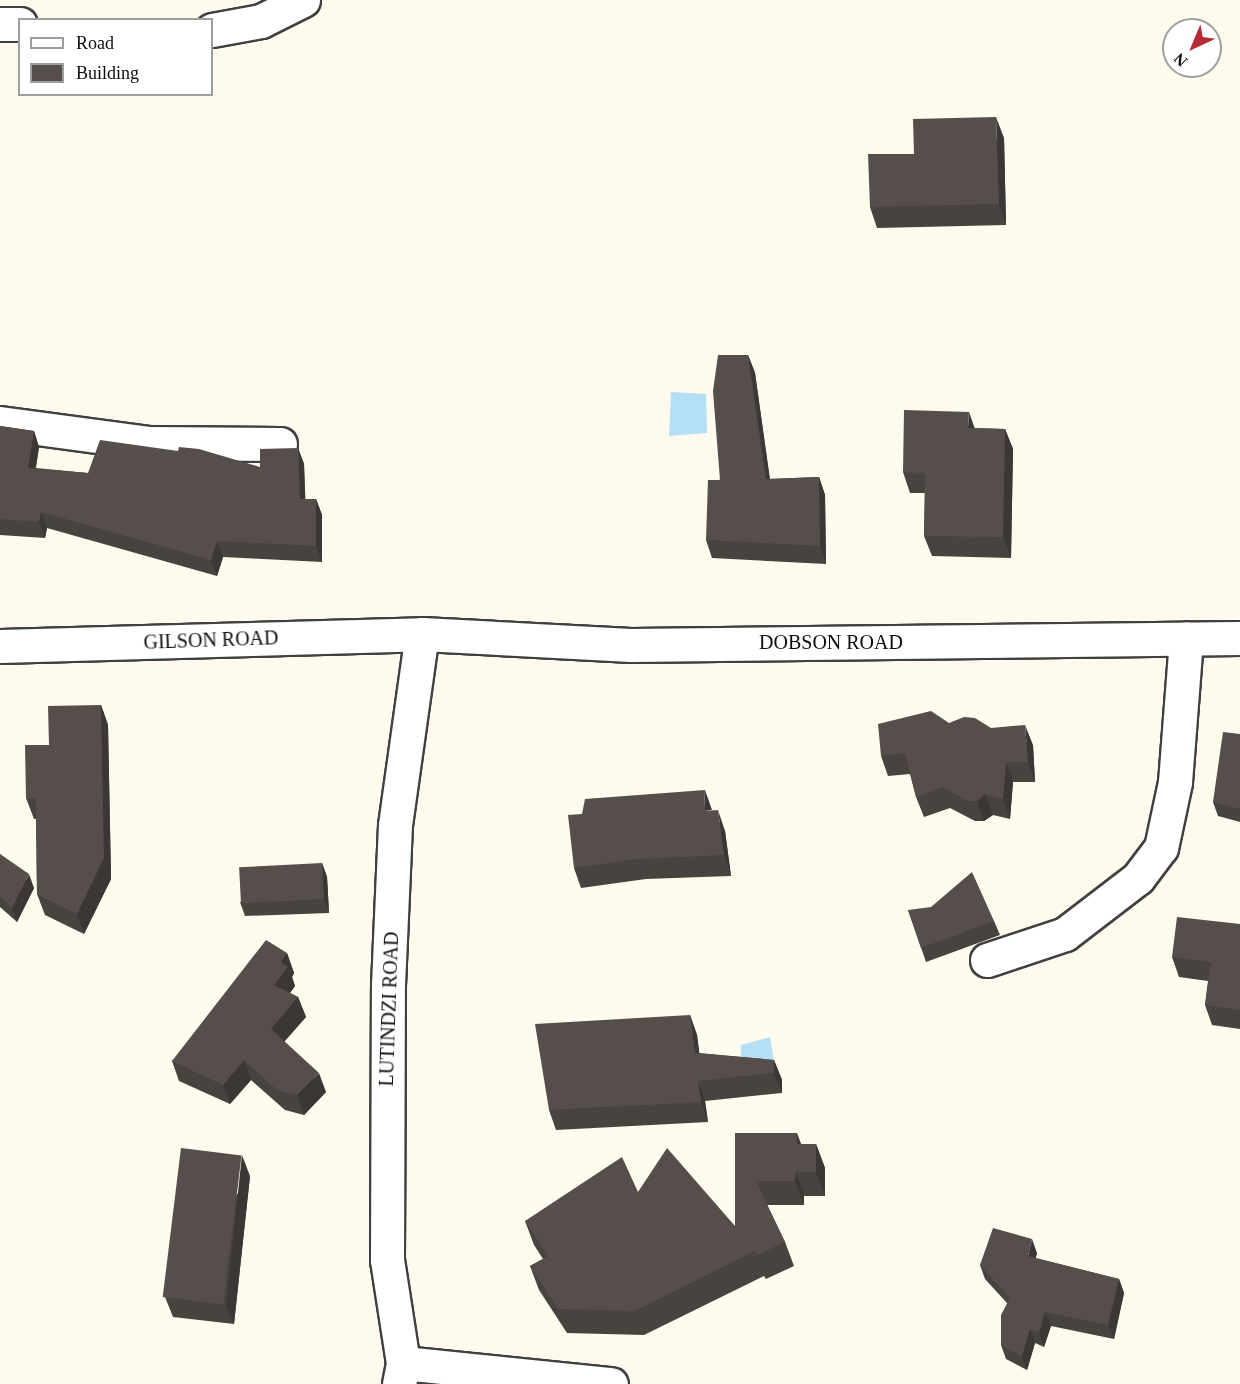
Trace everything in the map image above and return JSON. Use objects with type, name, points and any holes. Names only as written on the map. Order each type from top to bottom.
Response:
[{"type":"street","points":[[213,30],[261,21],[303,0]]},
{"type":"street","points":[[0,24],[18,24]]},
{"type":"street","points":[[0,423],[148,442],[280,444]]},
{"type":"street","name":"DOBSON ROAD","points":[[422,634],[631,645],[1240,638]]},
{"type":"street","name":"GILSON ROAD","points":[[0,646],[422,634]]},
{"type":"street","name":"LUTINDZI ROAD","points":[[401,1373],[387,1260],[388,985],[395,825],[422,634]]},
{"type":"street","points":[[987,960],[1065,934],[1138,878],[1161,848],[1175,782],[1186,638]]},
{"type":"street","points":[[401,1373],[602,1383]]},
{"type":"water","points":[[671,392],[706,394],[707,433],[669,436]]},
{"type":"water","points":[[770,1037],[779,1091],[739,1096],[741,1045]]},
{"type":"building","points":[[996,117],[999,204],[870,207],[868,154],[914,154],[913,119]]},
{"type":"building","points":[[718,355],[748,355],[766,479],[819,477],[820,546],[706,540],[708,480],[720,480],[713,391]]},
{"type":"building","points":[[904,410],[969,412],[968,428],[1005,429],[1003,537],[924,536],[925,473],[903,472]]},
{"type":"building","points":[[0,426],[34,431],[28,468],[88,473],[100,440],[178,451],[179,447],[199,449],[260,467],[260,449],[298,448],[300,499],[316,499],[316,546],[217,541],[211,560],[41,512],[39,522],[0,519]]},
{"type":"building","points":[[101,705],[104,858],[77,914],[37,894],[36,798],[26,798],[25,745],[49,745],[48,706]]},
{"type":"building","points":[[931,711],[949,723],[964,717],[975,718],[991,728],[1025,725],[1028,762],[1006,762],[1003,799],[985,794],[977,801],[968,801],[942,787],[916,797],[905,753],[881,756],[878,724]]},
{"type":"building","points":[[1223,732],[1240,734],[1240,809],[1213,802]]},
{"type":"building","points":[[705,790],[704,811],[718,810],[724,855],[639,859],[574,868],[568,815],[582,814],[585,799]]},
{"type":"building","points":[[0,854],[29,874],[12,908],[0,897]]},
{"type":"building","points":[[322,863],[324,899],[241,903],[239,867]]},
{"type":"building","points":[[972,872],[994,921],[921,948],[908,910],[931,907]]},
{"type":"building","points":[[1177,917],[1240,924],[1240,1010],[1205,1005],[1211,962],[1172,957]]},
{"type":"building","points":[[266,940],[287,953],[281,962],[288,967],[274,985],[298,997],[271,1029],[319,1073],[297,1095],[278,1091],[244,1060],[223,1085],[172,1061]]},
{"type":"building","points":[[690,1015],[695,1053],[774,1060],[774,1073],[698,1081],[701,1102],[549,1110],[535,1024]]},
{"type":"building","points":[[735,1133],[797,1133],[797,1144],[816,1144],[816,1172],[796,1172],[795,1181],[756,1181],[785,1242],[757,1255],[755,1251],[635,1311],[558,1309],[530,1266],[548,1256],[525,1221],[622,1157],[638,1192],[667,1148],[735,1226]]},
{"type":"building","points":[[181,1148],[242,1155],[223,1304],[163,1297]]},
{"type":"building","points":[[993,1228],[1032,1239],[1028,1256],[1119,1279],[1108,1325],[1045,1312],[1039,1333],[1030,1329],[1022,1356],[1001,1345],[1001,1315],[1010,1298],[980,1265]]}]
